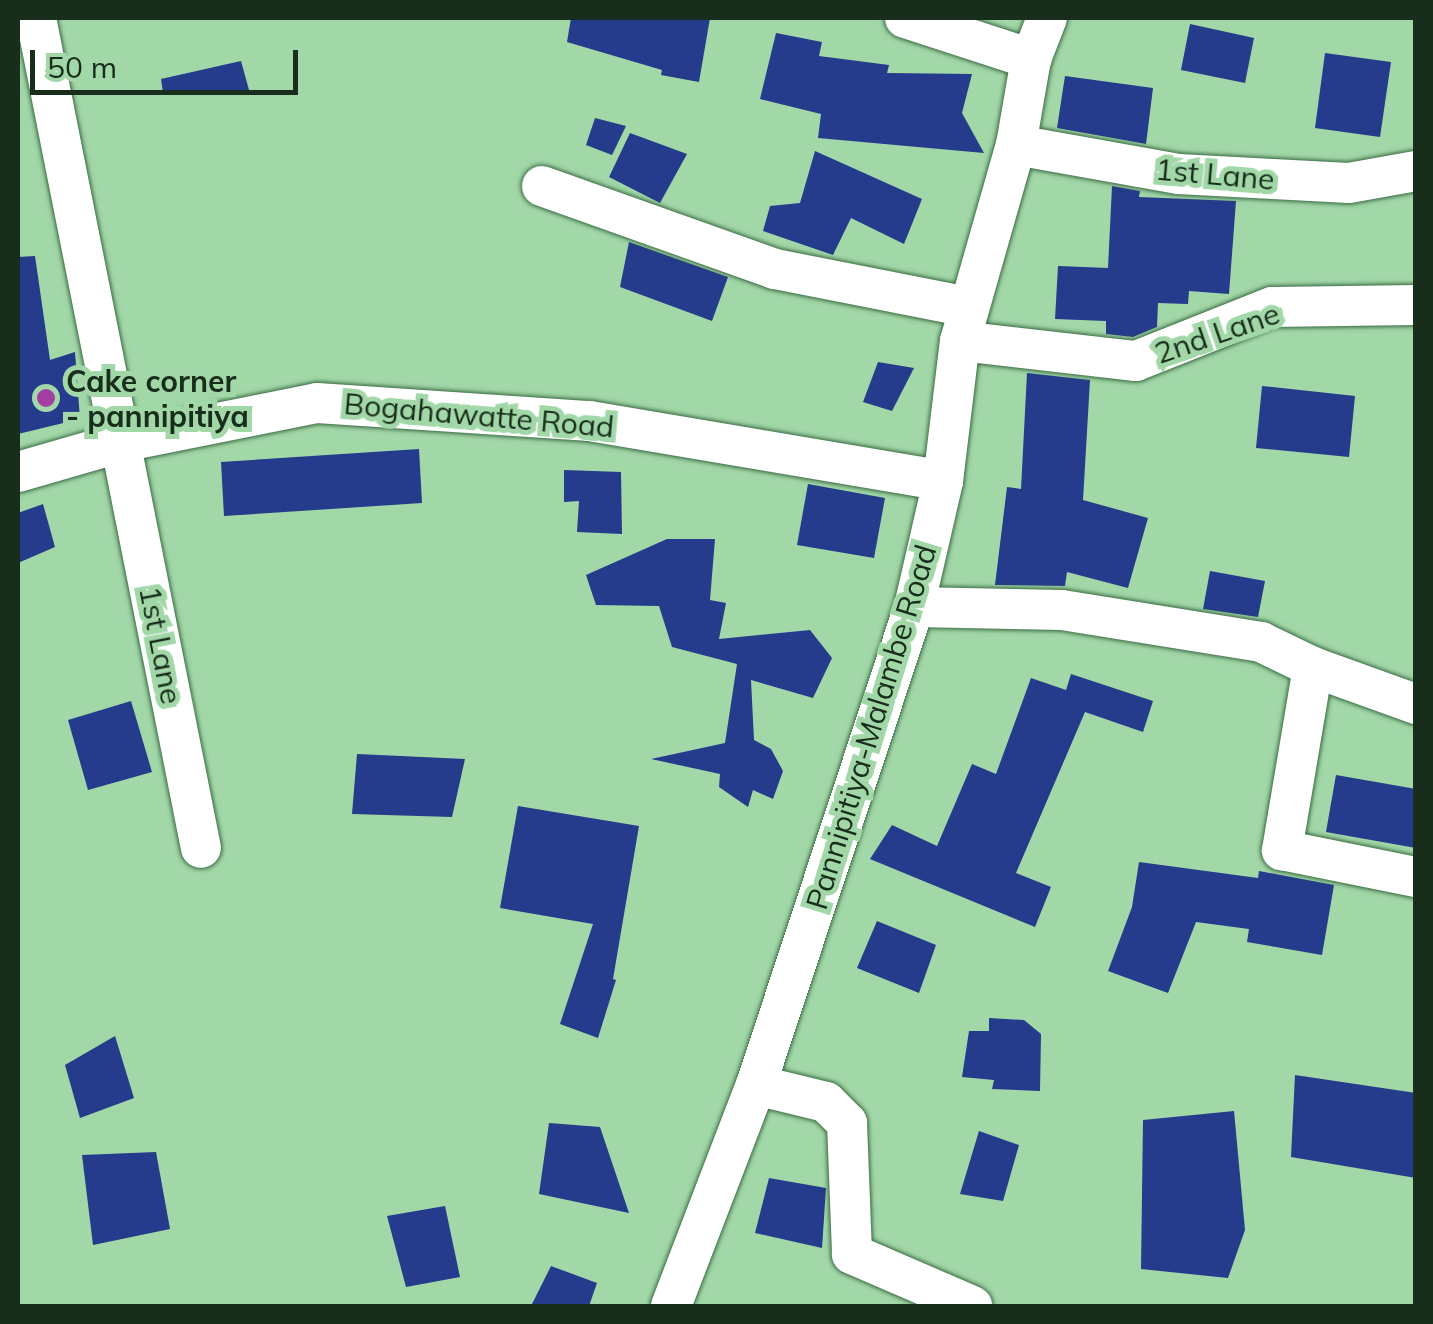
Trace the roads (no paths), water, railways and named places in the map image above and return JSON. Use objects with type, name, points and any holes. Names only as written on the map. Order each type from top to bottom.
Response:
[{"type":"street","name":"1st Lane","points":[[36,18],[201,848]]},
{"type":"street","points":[[906,18],[1031,59]]},
{"type":"street","name":"Pannipitiya-Malambe Road","points":[[671,1306],[756,1086],[914,606],[943,481],[964,324],[1016,145],[1031,59],[1047,18]]},
{"type":"street","name":"1st Lane","points":[[1016,145],[1178,174],[1349,183],[1416,172]]},
{"type":"street","name":"2nd Lane","points":[[542,186],[775,269],[964,324],[1136,361],[1272,308],[1416,304]]},
{"type":"street","name":"Bogahawatte Road","points":[[18,472],[122,442],[318,403],[590,421],[943,481]]},
{"type":"street","points":[[914,606],[1062,610],[1260,642],[1313,667],[1416,704]]},
{"type":"street","points":[[1313,667],[1282,850],[1416,877]]},
{"type":"street","points":[[756,1086],[826,1102],[847,1122],[852,1254],[972,1306]]},
{"type":"place","name":"Cake corner - pannipitiya","points":[[46,398]]}]
